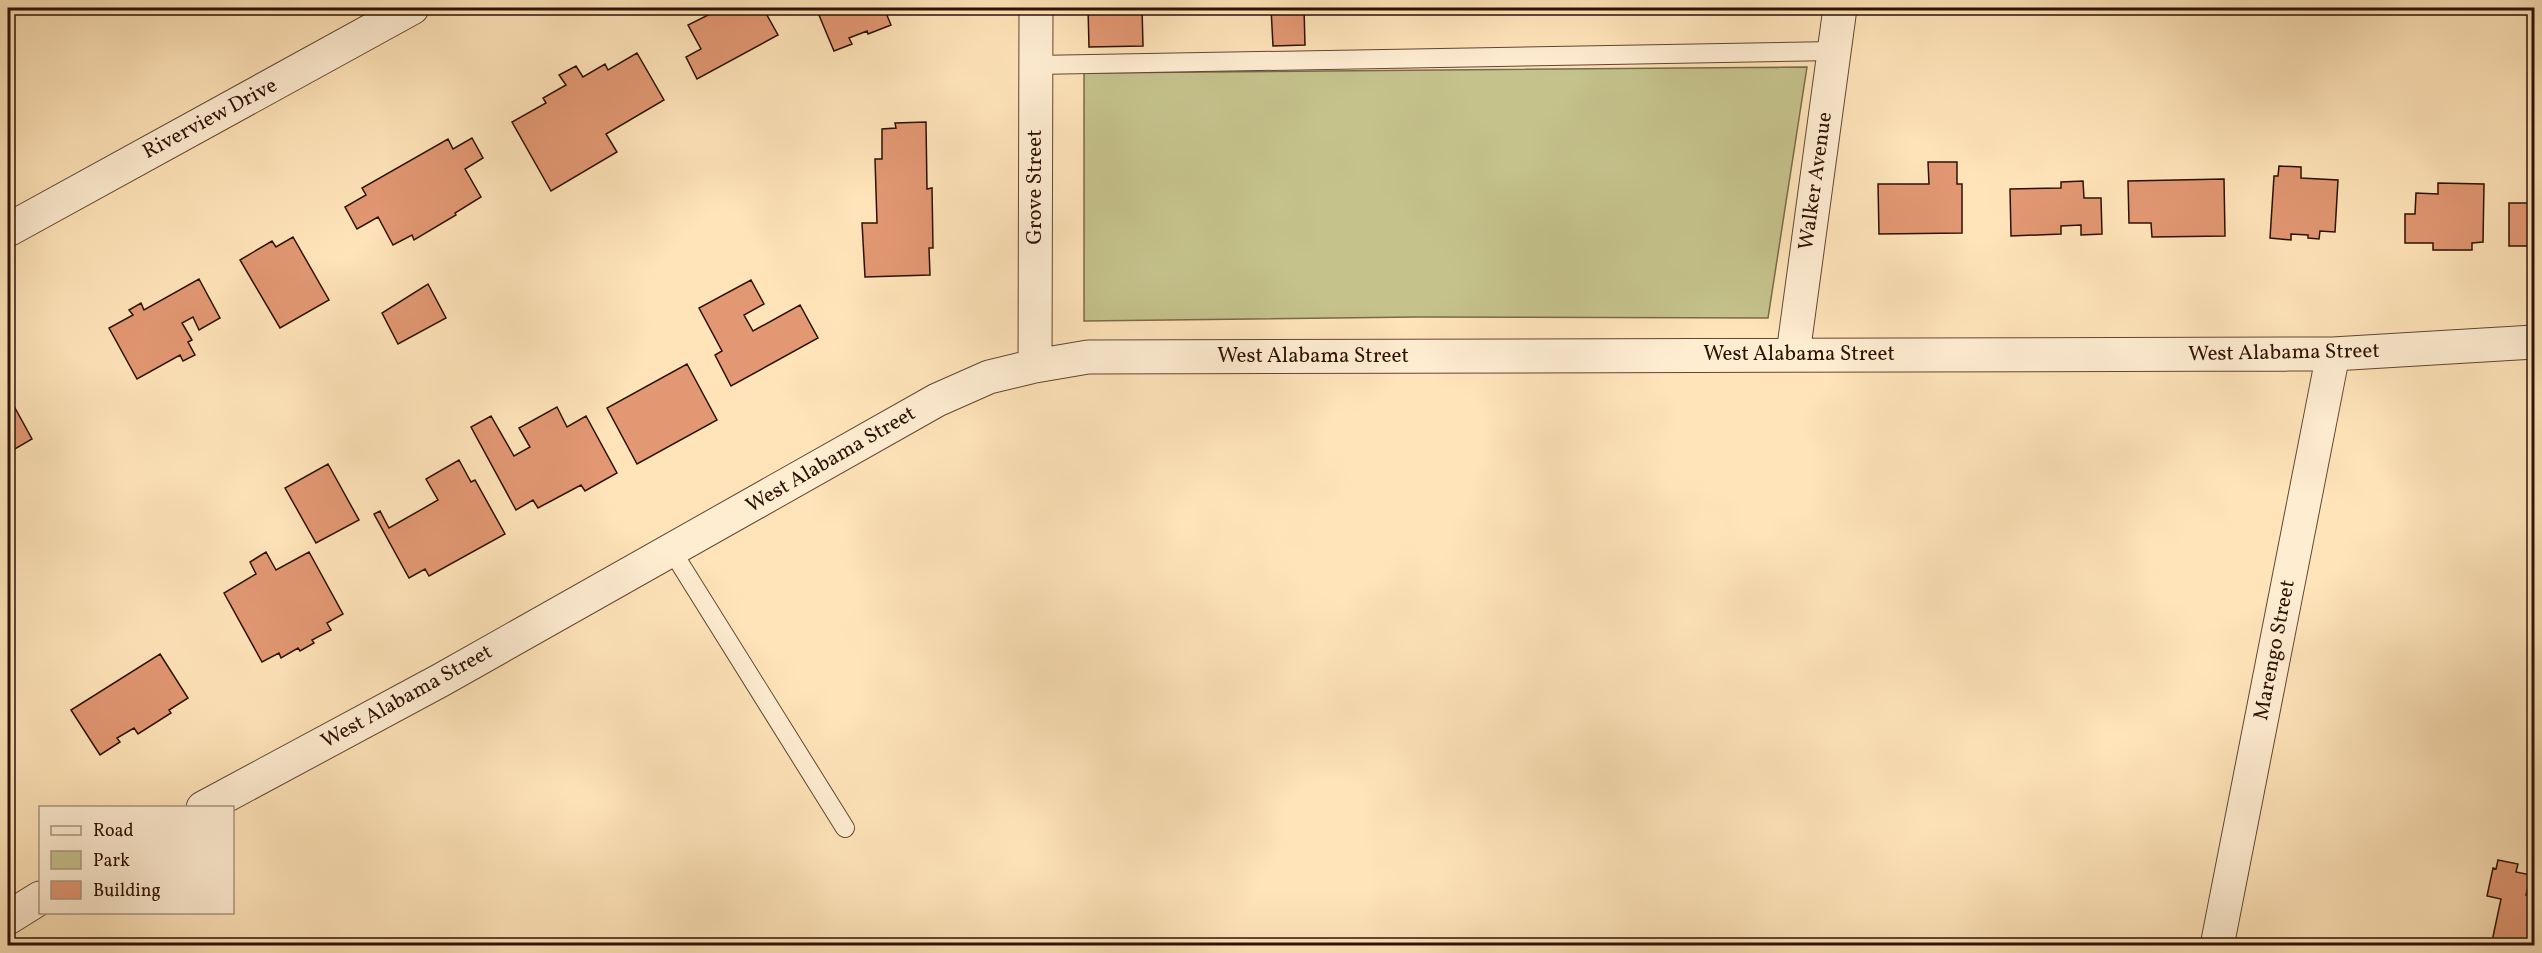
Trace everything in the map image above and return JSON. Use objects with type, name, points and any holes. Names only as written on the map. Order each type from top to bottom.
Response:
[{"type":"street","name":"Riverview Drive","points":[[8,230],[412,8]]},
{"type":"street","name":"Grove Street","points":[[1035,366],[1036,8]]},
{"type":"street","name":"Walker Avenue","points":[[1793,354],[1840,8]]},
{"type":"street","name":"West Alabama Street","points":[[205,806],[441,680],[600,588],[672,551],[937,400],[989,377],[1035,366],[1088,357],[2333,354],[2535,342]]},
{"type":"street","name":"Marengo Street","points":[[2217,945],[2333,354]]},
{"type":"street","points":[[8,918],[39,899]]},
{"type":"lane","points":[[1035,65],[1834,51]]},
{"type":"lane","points":[[672,551],[845,828]]},
{"type":"green space","points":[[1807,67],[1768,318],[1417,317],[1084,321],[1084,73]]},
{"type":"building","points":[[722,8],[763,8],[778,35],[697,79],[686,57],[701,49],[688,25]]},
{"type":"building","points":[[816,8],[884,8],[891,25],[849,38],[852,44],[834,51]]},
{"type":"building","points":[[1088,8],[1142,8],[1143,46],[1089,47]]},
{"type":"building","points":[[1271,8],[1304,8],[1305,45],[1273,46]]},
{"type":"building","points":[[637,53],[664,100],[606,134],[617,152],[551,191],[512,122],[546,103],[543,98],[566,85],[559,75],[576,66],[583,77],[605,64],[608,70]]},
{"type":"building","points":[[926,122],[927,189],[932,188],[933,248],[929,248],[930,275],[865,277],[862,223],[877,223],[875,159],[882,159],[882,129],[896,128],[895,123]]},
{"type":"building","points":[[472,138],[483,158],[465,169],[481,197],[414,240],[412,235],[393,245],[378,217],[357,229],[345,207],[366,195],[362,188],[448,139],[453,149]]},
{"type":"building","points":[[1928,162],[1957,162],[1957,184],[1962,184],[1962,233],[1879,234],[1878,184],[1929,184]]},
{"type":"building","points":[[2279,166],[2301,167],[2301,178],[2338,180],[2335,232],[2320,231],[2319,239],[2308,238],[2308,235],[2291,234],[2291,240],[2270,238],[2274,176],[2278,176]]},
{"type":"building","points":[[2224,179],[2225,236],[2152,237],[2151,223],[2129,223],[2128,181]]},
{"type":"building","points":[[2083,181],[2084,198],[2101,198],[2102,234],[2081,235],[2081,225],[2061,226],[2061,234],[2011,236],[2010,189],[2061,188],[2061,182]]},
{"type":"building","points":[[2438,183],[2484,184],[2483,242],[2472,243],[2472,250],[2433,250],[2433,243],[2405,243],[2405,214],[2415,214],[2416,193],[2438,194]]},
{"type":"building","points":[[2509,203],[2534,203],[2534,246],[2509,246]]},
{"type":"building","points":[[293,237],[329,300],[280,328],[240,260],[272,241],[276,247]]},
{"type":"building","points":[[199,279],[220,318],[199,330],[193,317],[182,323],[192,340],[188,342],[195,355],[183,361],[180,355],[137,379],[109,328],[133,315],[129,310],[141,303],[144,310]]},
{"type":"building","points":[[751,280],[764,304],[744,315],[753,331],[800,305],[818,338],[731,386],[715,355],[722,351],[699,308]]},
{"type":"building","points":[[428,284],[446,318],[398,344],[382,313]]},
{"type":"building","points":[[687,364],[717,420],[637,464],[607,408]]},
{"type":"building","points":[[8,398],[32,439],[8,453]]},
{"type":"building","points":[[557,407],[567,427],[586,416],[617,473],[585,491],[581,485],[538,508],[533,500],[516,510],[471,427],[491,416],[514,456],[530,447],[519,428]]},
{"type":"building","points":[[459,460],[471,482],[475,480],[505,534],[429,576],[425,569],[409,578],[374,514],[380,511],[389,528],[438,500],[426,479]]},
{"type":"building","points":[[328,464],[359,520],[316,543],[285,488]]},
{"type":"building","points":[[266,552],[276,570],[309,552],[343,614],[327,623],[331,630],[312,640],[314,643],[300,651],[298,648],[281,658],[279,653],[262,662],[224,593],[256,574],[250,562]]},
{"type":"building","points":[[160,654],[188,698],[169,710],[171,713],[138,734],[134,728],[117,738],[120,742],[100,755],[71,710]]},
{"type":"building","points":[[2534,713],[2534,741],[2529,740]]},
{"type":"building","points":[[2498,860],[2518,864],[2516,872],[2531,875],[2526,895],[2534,897],[2534,946],[2491,946],[2501,899],[2487,896],[2493,868],[2496,869]]}]
